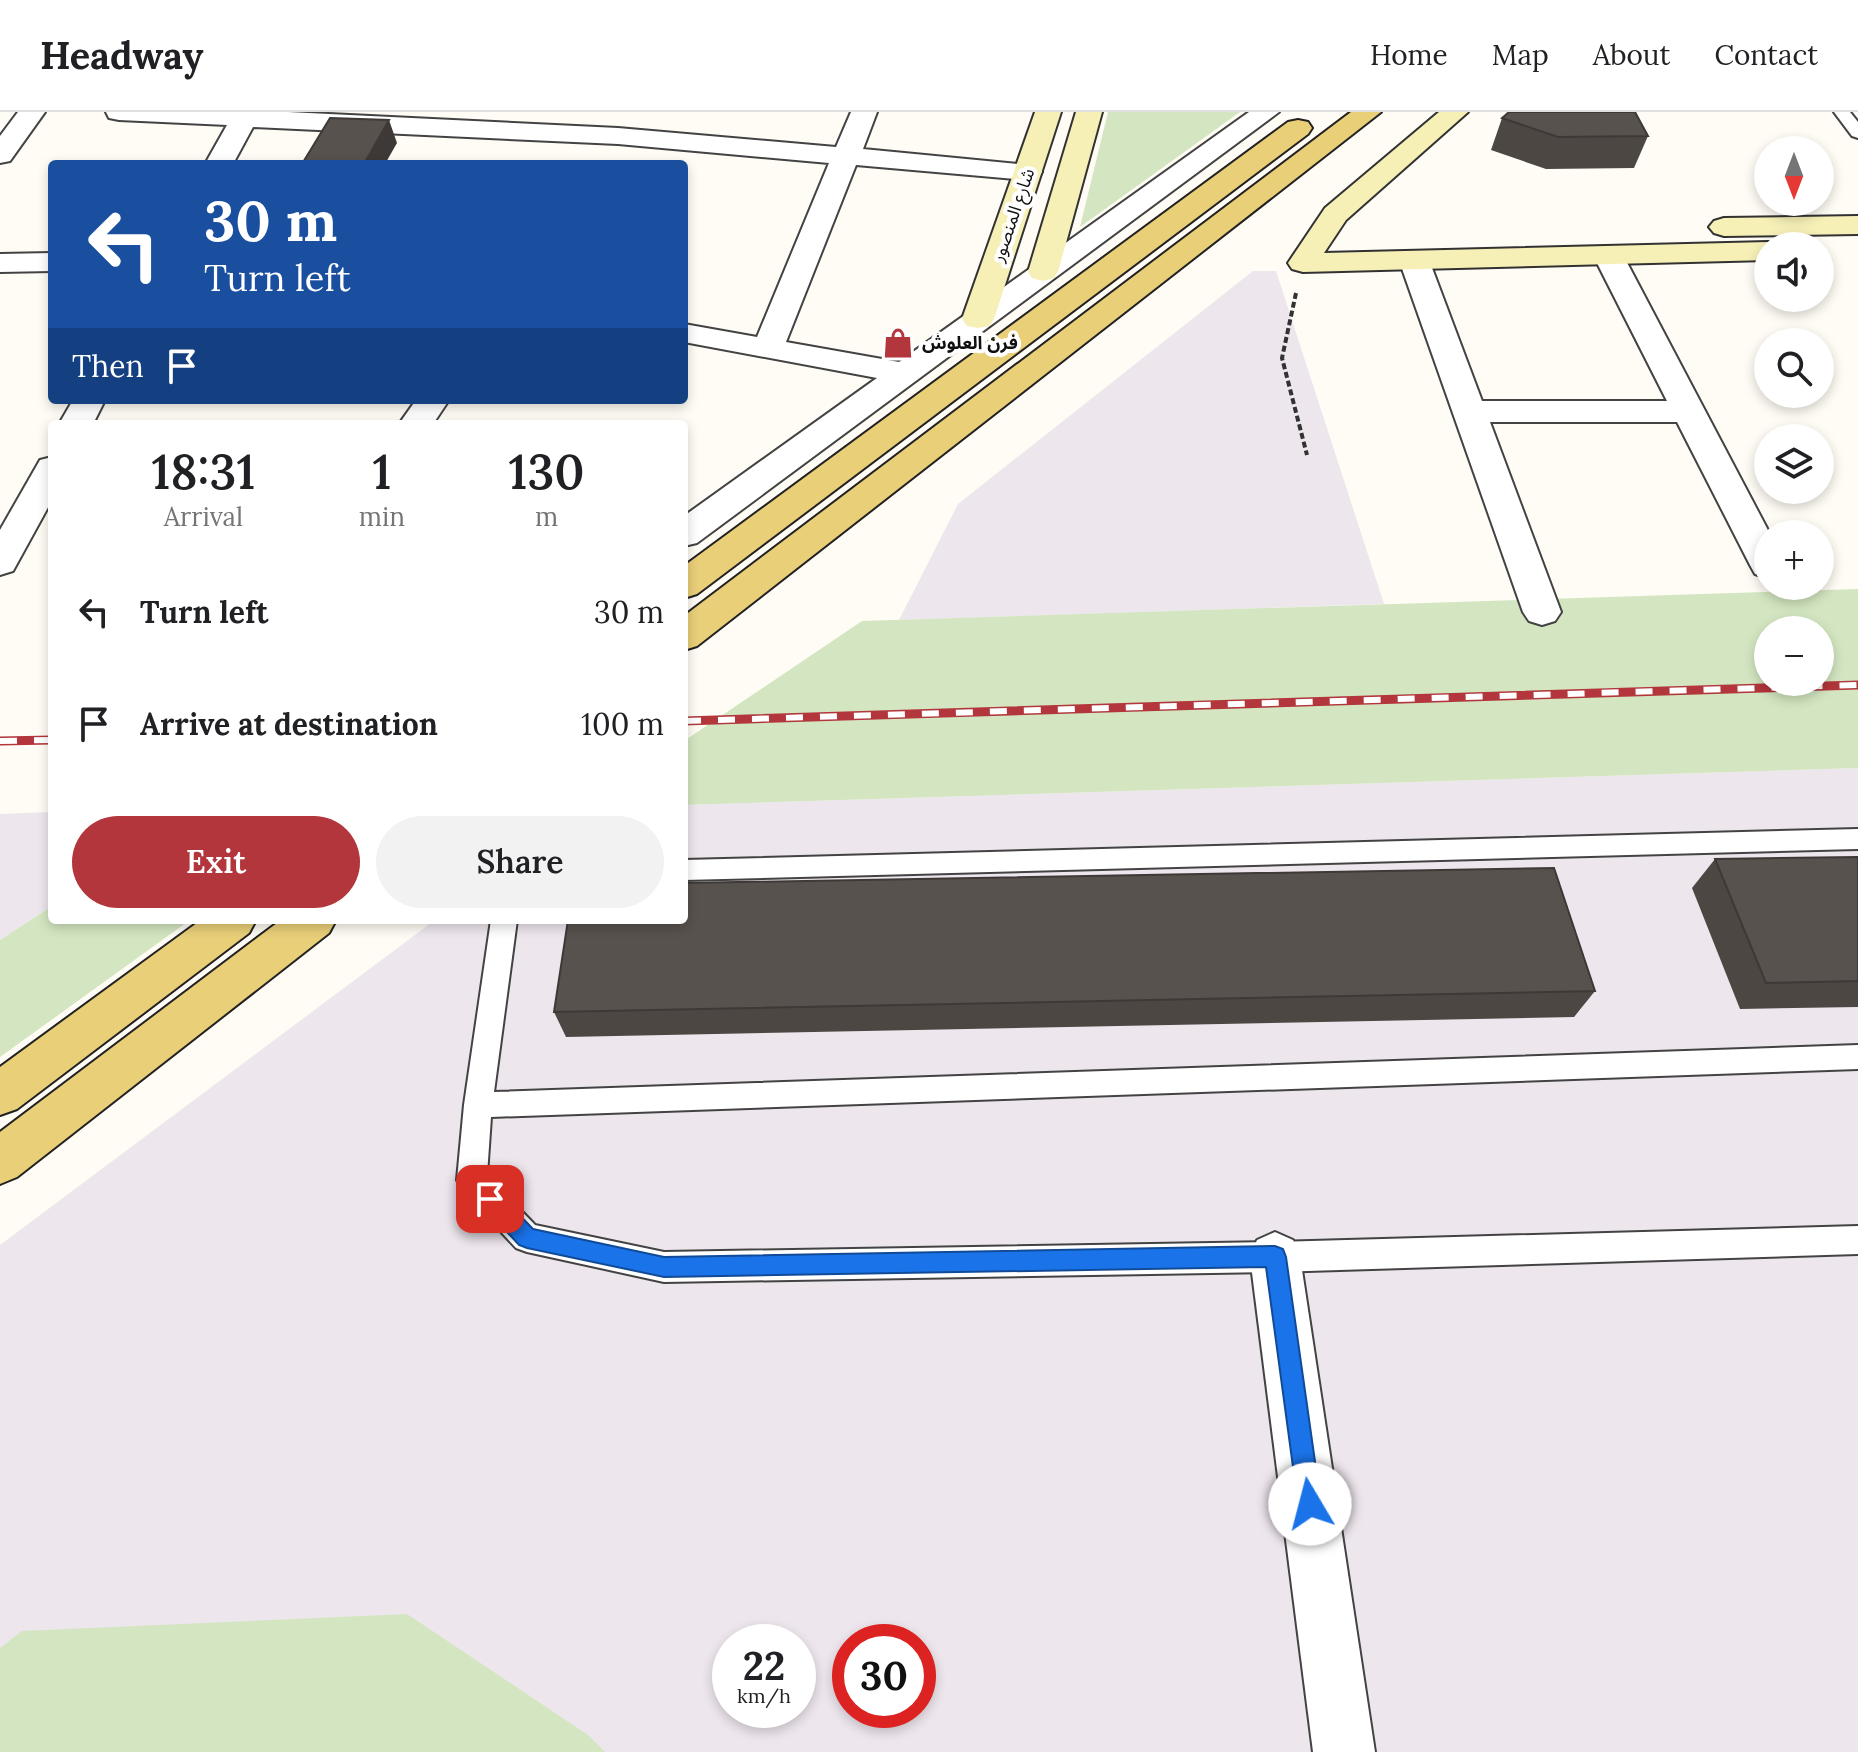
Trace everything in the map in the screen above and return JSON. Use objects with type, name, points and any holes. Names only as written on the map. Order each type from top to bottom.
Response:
[{"type":"main road","name":"شارع المنصور","points":[[978,319],[1048,112]]},
{"type":"main road","name":"شارع المنصور","points":[[1043,272],[1089,112]]},
{"type":"main road","points":[[688,582],[1319,112]]},
{"type":"main road","points":[[688,633],[1368,112]]},
{"type":"main road","points":[[1303,263],[1339,231],[1335,214],[1455,112]]},
{"type":"main road","points":[[1542,229],[1858,225]]},
{"type":"main road","points":[[1834,250],[1858,249]]},
{"type":"main road","points":[[1303,263],[1754,251]]},
{"type":"main road","points":[[0,1094],[229,924]]},
{"type":"main road","points":[[0,1161],[309,924]]},
{"type":"street","points":[[0,155],[32,112]]},
{"type":"street","points":[[119,112],[444,120],[1028,172]]},
{"type":"street","points":[[601,160],[634,112]]},
{"type":"street","points":[[768,348],[864,112]]},
{"type":"street","points":[[688,531],[1266,112]]},
{"type":"street","points":[[221,160],[246,115]]},
{"type":"street","points":[[0,238],[48,237]]},
{"type":"street","points":[[1608,255],[1754,538]]},
{"type":"street","points":[[1414,260],[1542,612]]},
{"type":"street","points":[[0,263],[48,262]]},
{"type":"street","points":[[688,334],[904,373]]},
{"type":"street","points":[[1469,412],[1688,411]]},
{"type":"street","points":[[0,562],[48,475]]},
{"type":"street","points":[[1275,1257],[1344,1752]]},
{"type":"lane","points":[[1842,112],[1858,133]]},
{"type":"lane","points":[[688,870],[1858,839]]},
{"type":"lane","points":[[503,924],[478,1105],[472,1180],[527,1238],[664,1267],[1275,1257],[1858,1240]]},
{"type":"lane","points":[[478,1105],[1858,1057]]},
{"type":"path","points":[[1303,263],[1282,358],[1307,455]]},
{"type":"shaded area","points":[[1253,271],[1276,271],[1384,604],[899,620],[958,504]]},
{"type":"shaded area","points":[[1858,768],[1858,1752],[0,1752],[0,1245],[430,924],[688,924],[688,805]]},
{"type":"shaded area","points":[[48,812],[48,909],[0,940],[0,814]]},
{"type":"green space","points":[[1108,112],[1240,112],[1080,227]]},
{"type":"green space","points":[[1858,589],[1858,768],[688,805],[688,738],[862,621],[1754,592],[1754,600],[1834,600],[1834,590]]},
{"type":"green space","points":[[48,909],[48,924],[184,924],[0,1057],[0,940]]},
{"type":"green space","points":[[407,1614],[588,1735],[605,1752],[0,1752],[0,1648],[22,1631]]},
{"type":"building","points":[[1509,112],[1635,112],[1648,136],[1558,137],[1502,118]]},
{"type":"building","points":[[330,118],[389,120],[366,160],[304,160]]},
{"type":"building","points":[[1858,857],[1858,981],[1766,983],[1715,859]]},
{"type":"building","points":[[1554,868],[1595,991],[554,1012],[567,924],[688,924],[688,883]]},
{"type":"railway","points":[[688,721],[1858,685]]},
{"type":"railway","points":[[0,741],[48,740]]},
{"type":"place","name":"فرن العلوش","points":[[898,343]]},
{"type":"route","points":[[490,1199],[527,1238],[664,1267],[1275,1257],[1310,1504]]}]
